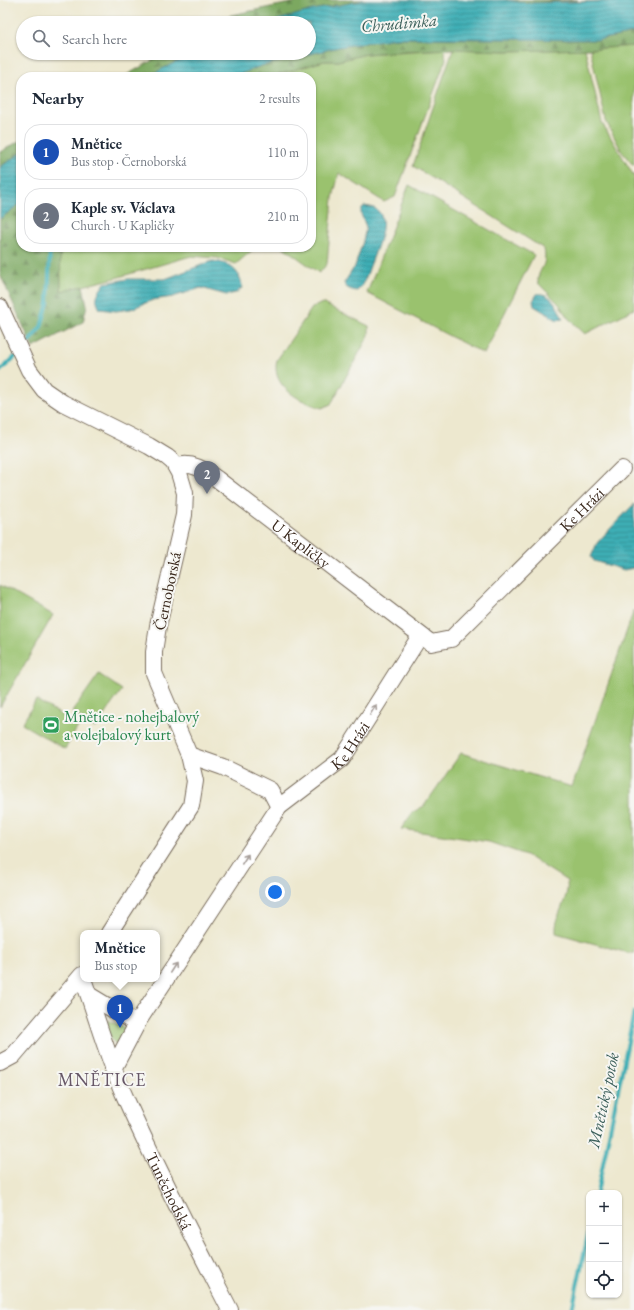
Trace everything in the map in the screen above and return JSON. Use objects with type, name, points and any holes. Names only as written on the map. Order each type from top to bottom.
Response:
[{"type":"street","name":"Černoborská","points":[[0,307],[37,382],[52,396],[149,446],[167,457],[176,467],[183,483],[185,493],[184,515],[158,626],[154,652],[154,673],[189,755],[195,782],[190,806],[111,930]]},
{"type":"street","name":"U Kapličky","points":[[176,467],[186,464],[200,469],[217,479],[420,636]]},
{"type":"street","name":"Ke Hrázi","points":[[113,1069],[137,1024],[279,807],[342,759],[420,636],[431,643],[451,639],[622,469]]},
{"type":"street","points":[[189,755],[223,767],[270,790],[279,807]]},
{"type":"street","points":[[0,1063],[13,1056],[80,979]]},
{"type":"street","points":[[85,982],[113,1069]]},
{"type":"street","points":[[89,995],[137,1024]]},
{"type":"street","name":"Tuněchodská","points":[[113,1069],[172,1196],[230,1310]]},
{"type":"green space","points":[[305,0],[366,0],[313,10],[292,16],[229,16]]},
{"type":"green space","points":[[505,0],[578,0],[530,3]]},
{"type":"green space","points":[[634,33],[634,46],[590,49],[506,51],[453,49],[404,51],[366,54],[338,61],[324,61],[287,72],[246,72],[261,66],[286,60],[316,60],[316,53],[339,47],[396,38],[598,40]]},
{"type":"green space","points":[[634,46],[634,166],[622,152],[606,121],[590,49]]},
{"type":"green space","points":[[444,49],[446,59],[395,197],[384,202],[339,173],[333,198],[327,264],[319,273],[290,252],[316,252],[316,72],[287,72],[324,61],[338,61],[366,54]]},
{"type":"green space","points":[[453,49],[506,51],[585,49],[602,123],[634,176],[634,309],[585,334],[568,318],[559,304],[538,283],[539,274],[545,261],[544,249],[413,166]]},
{"type":"green space","points":[[153,60],[180,60],[156,72],[132,72]]},
{"type":"green space","points":[[16,143],[16,156],[0,167],[0,152]]},
{"type":"green space","points":[[409,185],[534,255],[484,354],[367,293]]},
{"type":"green space","points":[[16,207],[16,252],[60,252],[61,291],[83,286],[87,305],[83,322],[33,348],[0,274],[0,219]]},
{"type":"green space","points":[[60,252],[250,252],[236,264],[218,258],[191,256],[112,279],[61,291]]},
{"type":"green space","points":[[322,303],[369,326],[369,335],[331,404],[322,408],[305,402],[289,392],[278,378],[276,370],[277,360],[312,308]]},
{"type":"green space","points":[[0,585],[53,615],[0,707]]},
{"type":"green space","points":[[634,610],[634,953],[628,953],[556,933],[557,920],[566,894],[567,881],[526,855],[489,842],[401,829],[413,812],[424,806],[461,753],[572,787]]},
{"type":"green space","points":[[99,674],[122,690],[95,728],[72,712]]},
{"type":"green space","name":"Mnětice - nohejbalový a volejbalový kurt","points":[[36,700],[79,725],[65,749],[22,724]]},
{"type":"green space","points":[[108,1020],[126,1029],[117,1044],[108,1034]]},
{"type":"water","name":"Chrudimka","points":[[366,0],[505,0],[530,3],[634,0],[634,33],[598,40],[396,38],[339,47],[316,53],[316,16],[292,16],[313,10]]},
{"type":"water","points":[[180,60],[286,60],[261,66],[246,72],[156,72]]},
{"type":"water","points":[[16,156],[16,207],[0,219],[0,167]]},
{"type":"water","points":[[364,206],[374,208],[380,213],[382,228],[381,236],[366,277],[357,291],[347,288],[344,283],[355,266],[363,241],[366,227],[361,214],[361,209]]},
{"type":"water","points":[[212,261],[223,263],[233,268],[240,277],[242,288],[236,293],[226,295],[201,288],[173,297],[153,300],[131,309],[116,311],[100,309],[98,305],[97,295],[105,283],[128,279],[165,279]]},
{"type":"water","points":[[537,294],[546,295],[550,298],[556,305],[563,319],[557,320],[534,306],[533,301]]},
{"type":"water","points":[[634,504],[634,568],[624,570],[594,561],[591,557],[597,543]]},
{"type":"waterway","points":[[23,349],[41,327],[48,303],[50,252]]},
{"type":"waterway","points":[[0,371],[18,354]]},
{"type":"waterway","name":"Mnětický potok","points":[[598,1190],[634,1012]]},
{"type":"waterway","name":"Mnětický potok","points":[[572,1310],[586,1244]]},
{"type":"place","name":"Kaple sv. Václava","points":[[207,494]]},
{"type":"place","name":"Mnětice - nohejbalový a volejbalový kurt","points":[[51,725]]},
{"type":"place","name":"Mnětice","points":[[120,1028]]},
{"type":"district","name":"MNĚTICE","points":[[102,1080]]}]
